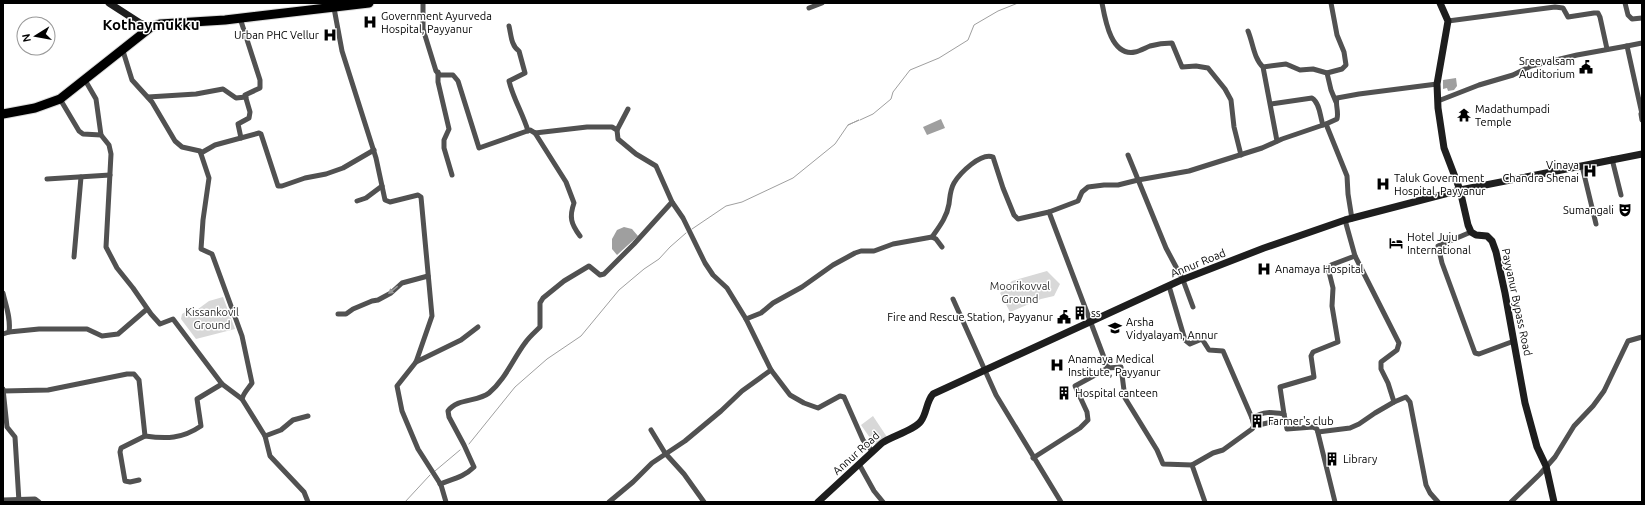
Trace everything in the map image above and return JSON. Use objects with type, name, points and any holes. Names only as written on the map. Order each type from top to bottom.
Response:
[{"type":"highway","points":[[3,114],[35,108],[60,99],[123,51],[151,27],[160,24],[240,18],[369,3]]},
{"type":"main road","points":[[109,3],[151,27]]},
{"type":"main road","points":[[1440,3],[1448,21],[1437,84],[1444,148],[1460,190],[1471,232]]},
{"type":"main road","name":"Annur Road","points":[[818,502],[872,451],[889,438],[921,422],[929,399],[933,394],[1182,280],[1264,248],[1348,219],[1460,190],[1642,154]]},
{"type":"main road","name":"Payyanur Bypass Road","points":[[1471,232],[1487,236],[1492,241],[1505,293],[1525,402],[1537,447],[1546,466],[1554,502]]},
{"type":"street","points":[[423,3],[423,29],[438,72],[438,82],[449,129],[444,140],[444,148],[452,175]]},
{"type":"street","points":[[809,8],[822,3]]},
{"type":"street","points":[[1102,3],[1106,24],[1112,41],[1122,50],[1127,52],[1135,52],[1150,46],[1172,43],[1182,67],[1196,66],[1208,68],[1225,89],[1231,100],[1234,127],[1241,155]]},
{"type":"street","points":[[1263,67],[1286,64],[1300,70],[1313,69],[1327,73],[1342,69],[1346,65],[1344,52],[1337,35],[1331,3]]},
{"type":"street","points":[[1625,3],[1628,15],[1632,18],[1642,18]]},
{"type":"street","points":[[1448,21],[1555,7],[1564,8],[1568,17],[1594,13],[1599,14],[1607,49]]},
{"type":"street","points":[[334,8],[342,51],[374,150],[385,200],[390,202],[418,195],[420,196],[432,316],[416,362],[397,386],[402,411],[418,449],[440,484],[446,502]]},
{"type":"street","points":[[240,18],[260,80],[260,88],[245,95],[250,112],[250,118],[238,124],[241,138]]},
{"type":"street","points":[[509,26],[513,42],[516,49],[519,51],[525,73],[509,81],[528,131]]},
{"type":"street","points":[[1248,31],[1257,62],[1263,67],[1278,141]]},
{"type":"street","points":[[1438,101],[1513,75],[1531,66],[1577,55],[1642,43]]},
{"type":"street","points":[[1627,46],[1642,120]]},
{"type":"street","points":[[123,51],[132,80],[148,98],[175,141],[182,147],[200,151],[209,178],[203,220],[202,249],[212,254],[242,336],[252,383],[249,388],[244,391],[242,399]]},
{"type":"street","points":[[438,72],[440,75],[453,75],[458,81],[478,148],[530,130],[535,133],[566,182],[574,203],[570,214],[574,228],[580,236]]},
{"type":"street","points":[[932,237],[946,215],[950,194],[954,183],[963,172],[982,157],[994,157],[1003,188],[1014,215],[1018,219],[1049,212],[1078,201],[1082,192],[1088,187],[1118,185],[1189,171],[1262,148],[1337,119],[1338,114],[1336,102],[1331,90],[1327,73]]},
{"type":"street","points":[[85,80],[96,99],[102,136],[110,149],[106,247],[117,268],[160,324],[174,319],[222,384],[242,399],[265,436],[270,456],[304,492],[308,502]]},
{"type":"street","points":[[1336,102],[1337,98],[1359,94],[1437,84]]},
{"type":"street","points":[[148,98],[223,90],[236,98],[246,97]]},
{"type":"street","points":[[1271,104],[1312,98],[1316,100],[1324,125],[1347,176],[1348,219],[1356,256],[1399,343],[1397,350],[1383,359],[1380,365],[1394,402]]},
{"type":"street","points":[[60,99],[79,131],[83,134],[102,136]]},
{"type":"street","points":[[628,109],[617,130],[618,139],[636,154],[656,166],[672,202],[683,218],[705,263],[713,275],[727,288],[746,320],[771,370],[788,393],[812,406],[818,408],[840,396],[844,397],[863,440],[872,451]]},
{"type":"street","points":[[535,133],[587,127],[612,127],[617,130]]},
{"type":"street","points":[[200,153],[215,145],[259,133],[261,134],[278,186],[282,186],[343,168],[374,150]]},
{"type":"street","points":[[1128,155],[1166,248],[1182,280],[1193,307]]},
{"type":"street","points":[[1612,159],[1621,195]]},
{"type":"street","points":[[1582,166],[1596,224]]},
{"type":"street","points":[[47,179],[110,174]]},
{"type":"street","points":[[74,257],[82,177]]},
{"type":"street","points":[[357,201],[366,198],[382,186]]},
{"type":"street","points":[[440,484],[464,475],[474,467],[449,416],[448,411],[450,408],[460,402],[484,396],[495,388],[526,342],[540,327],[540,303],[545,294],[589,266],[600,275],[604,274],[634,244],[672,202]]},
{"type":"street","points":[[1049,212],[1108,368]]},
{"type":"street","points":[[1471,232],[1438,246],[1442,263],[1475,353],[1479,354],[1514,341]]},
{"type":"street","points":[[746,320],[760,313],[773,303],[802,287],[833,265],[855,253],[861,251],[874,251],[893,244],[932,237],[936,239],[942,247]]},
{"type":"street","points":[[1336,502],[1318,432],[1315,427],[1287,429],[1280,386],[1314,377],[1311,356],[1312,352],[1338,342],[1332,306],[1333,288],[1328,268],[1331,265],[1356,256]]},
{"type":"street","points":[[338,314],[346,314],[353,309],[378,300],[391,293],[402,283],[428,276]]},
{"type":"street","points":[[1169,286],[1185,340],[1190,344],[1202,339],[1209,350],[1223,351],[1252,418],[1254,426]]},
{"type":"street","points":[[3,293],[5,308],[9,319],[9,332]]},
{"type":"street","points":[[953,298],[999,400],[1060,502]]},
{"type":"street","points":[[3,334],[39,329],[86,329],[102,336],[118,334],[148,309]]},
{"type":"street","points":[[416,362],[461,340],[478,327]]},
{"type":"street","points":[[1511,502],[1555,457],[1574,426],[1593,406],[1604,391],[1628,341],[1642,337]]},
{"type":"street","points":[[1033,458],[1080,428],[1088,420],[1075,386],[1108,368],[1119,366],[1121,367],[1125,398],[1157,450],[1163,464],[1192,465],[1213,452],[1223,450],[1254,426],[1272,422]]},
{"type":"street","points":[[609,502],[665,453],[685,441],[742,391],[771,370]]},
{"type":"street","points":[[19,501],[15,436],[7,427],[3,391],[48,390],[115,376],[134,374],[139,380],[144,436]]},
{"type":"street","points":[[140,480],[130,482],[125,481],[120,452],[121,448],[144,436],[169,438],[196,430],[201,426],[198,399],[222,384]]},
{"type":"street","points":[[1318,432],[1350,428],[1394,402],[1406,397],[1410,402],[1426,485],[1438,502]]},
{"type":"street","points":[[1252,418],[1266,412],[1284,414]]},
{"type":"street","points":[[265,436],[281,430],[293,420],[308,416]]},
{"type":"street","points":[[651,430],[665,453],[684,474],[704,502]]},
{"type":"street","points":[[859,464],[882,502]]},
{"type":"street","points":[[1192,465],[1205,502]]},
{"type":"street","points":[[3,500],[19,501],[35,499],[39,502]]},
{"type":"green space","name":"Moorikovval Ground","points":[[1047,271],[1060,284],[1054,296],[1041,299],[1010,312],[1000,293],[1012,281]]},
{"type":"green space","name":"Kissankovil Ground","points":[[223,297],[235,329],[196,339],[181,319],[182,314],[187,311],[194,312],[209,301]]},
{"type":"green space","points":[[873,416],[887,437],[875,445],[861,425]]},
{"type":"shaded area","points":[[1456,78],[1457,86],[1454,90],[1448,91],[1447,88],[1443,89],[1443,80]]},
{"type":"shaded area","points":[[941,119],[945,128],[927,135],[923,127]]},
{"type":"shaded area","points":[[624,227],[632,229],[638,236],[617,255],[612,249],[612,239],[617,230]]},
{"type":"waterway","points":[[860,120],[873,114],[891,99],[893,92],[910,70],[939,58],[968,40],[974,25],[998,11],[1018,3]]},
{"type":"waterway","points":[[692,229],[726,206],[742,202],[793,178],[835,144],[848,125],[859,120],[848,125]]},
{"type":"waterway","points":[[469,444],[515,387],[547,359],[581,336],[619,290],[644,269],[659,259],[686,233]]},
{"type":"waterway","points":[[435,471],[460,450]]},
{"type":"waterway","points":[[405,502],[430,475]]},
{"type":"place","name":"Government Ayurveda Hospital, Payyanur","points":[[370,22]]},
{"type":"place","name":"Urban PHC Vellur","points":[[330,35]]},
{"type":"place","name":"Sreevalsam Auditorium","points":[[1586,67]]},
{"type":"place","name":"Madathumpadi Temple","points":[[1464,115]]},
{"type":"place","name":"Vinaya Chandra Shenai","points":[[1590,171]]},
{"type":"place","name":"Taluk Government Hospital, Payyanur","points":[[1383,184]]},
{"type":"place","name":"Sumangali","points":[[1625,210]]},
{"type":"place","name":"Hotel Juju International","points":[[1396,243]]},
{"type":"place","name":"Anamaya Hospital","points":[[1264,269]]},
{"type":"place","name":"ss","points":[[1080,313]]},
{"type":"place","name":"Fire and Rescue Station, Payyanur","points":[[1064,317]]},
{"type":"place","name":"Arsha Vidyalayam, Annur","points":[[1115,328]]},
{"type":"place","name":"Anamaya Medical Institute, Payyanur","points":[[1057,365]]},
{"type":"place","name":"Hospital canteen","points":[[1064,393]]},
{"type":"place","name":"Farmer's club","points":[[1257,421]]},
{"type":"place","name":"Library","points":[[1332,459]]},
{"type":"district","name":"Kothaymukku","points":[[151,25]]}]
